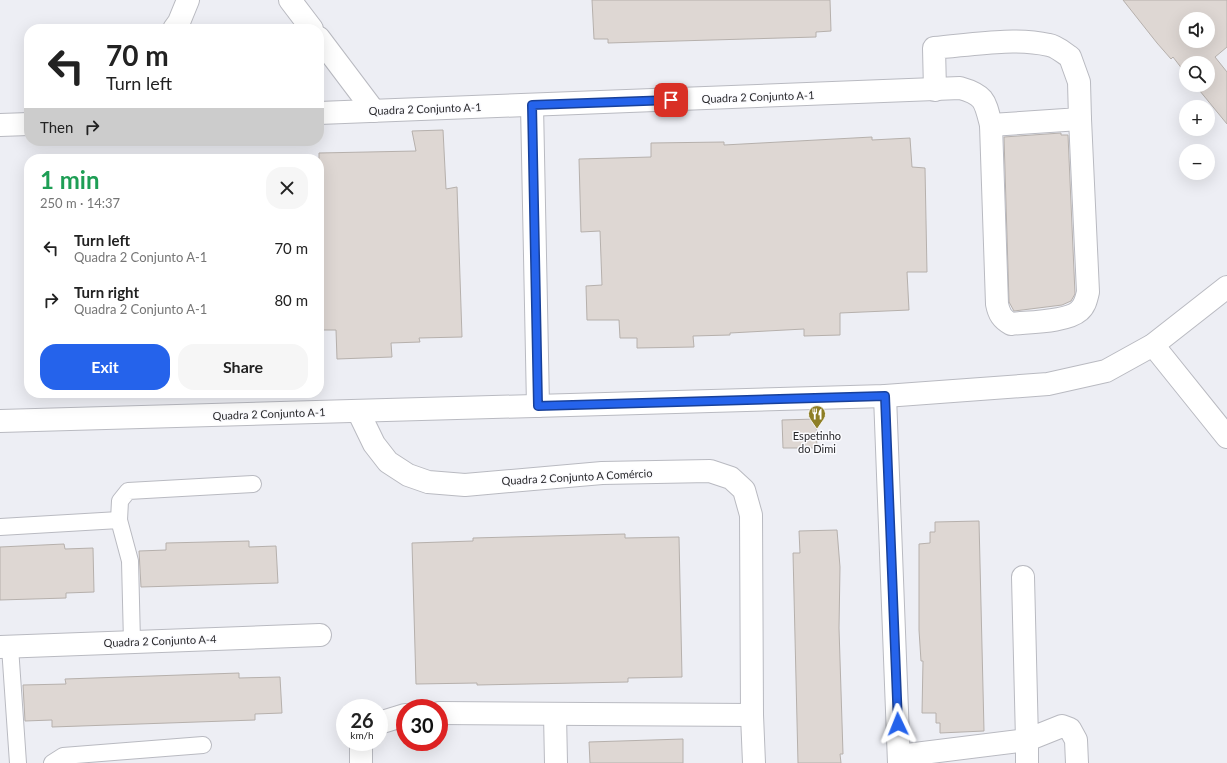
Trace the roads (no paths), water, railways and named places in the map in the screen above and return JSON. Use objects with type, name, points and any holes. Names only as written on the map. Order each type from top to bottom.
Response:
[{"type":"street","points":[[178,24],[188,0]]},
{"type":"street","points":[[290,0],[308,24]]},
{"type":"street","points":[[935,90],[934,48],[987,43],[1027,43],[1050,45],[1070,57],[1079,82],[1080,118],[991,125]]},
{"type":"street","points":[[324,45],[374,111]]},
{"type":"street","name":"Quadra 2 Conjunto A-1","points":[[324,113],[960,88],[976,93],[985,104],[991,125],[997,304],[999,313],[1004,320],[1011,324],[1066,317],[1078,312],[1086,303],[1088,292],[1080,118]]},
{"type":"street","points":[[532,105],[538,406]]},
{"type":"street","points":[[0,125],[24,124]]},
{"type":"street","name":"Quadra 2 Conjunto A-1","points":[[0,421],[885,396],[1048,384],[1106,371],[1153,345],[1227,287]]},
{"type":"street","points":[[1153,345],[1227,437]]},
{"type":"street","points":[[885,396],[899,759],[1027,740],[1062,726],[1070,729],[1076,740],[1077,763]]},
{"type":"street","name":"Quadra 2 Conjunto A Comércio","points":[[358,411],[374,444],[388,462],[408,475],[428,482],[465,484],[602,473],[703,471],[710,471],[731,478],[744,490],[751,515],[752,715],[754,763]]},
{"type":"street","points":[[1023,577],[1027,763]]},
{"type":"street","name":"Quadra 2 Conjunto A-4","points":[[5,647],[320,635]]},
{"type":"street","points":[[448,713],[752,715]]},
{"type":"street","points":[[555,714],[556,763]]},
{"type":"street","points":[[361,763],[362,751]]},
{"type":"lane","points":[[132,642],[130,561],[119,520],[120,501],[128,491],[253,484]]},
{"type":"lane","points":[[0,527],[119,520]]},
{"type":"lane","points":[[5,647],[18,763]]},
{"type":"lane","points":[[52,763],[63,756],[203,745]]},
{"type":"place","name":"Espetinho do Dimi","points":[[817,429]]}]
